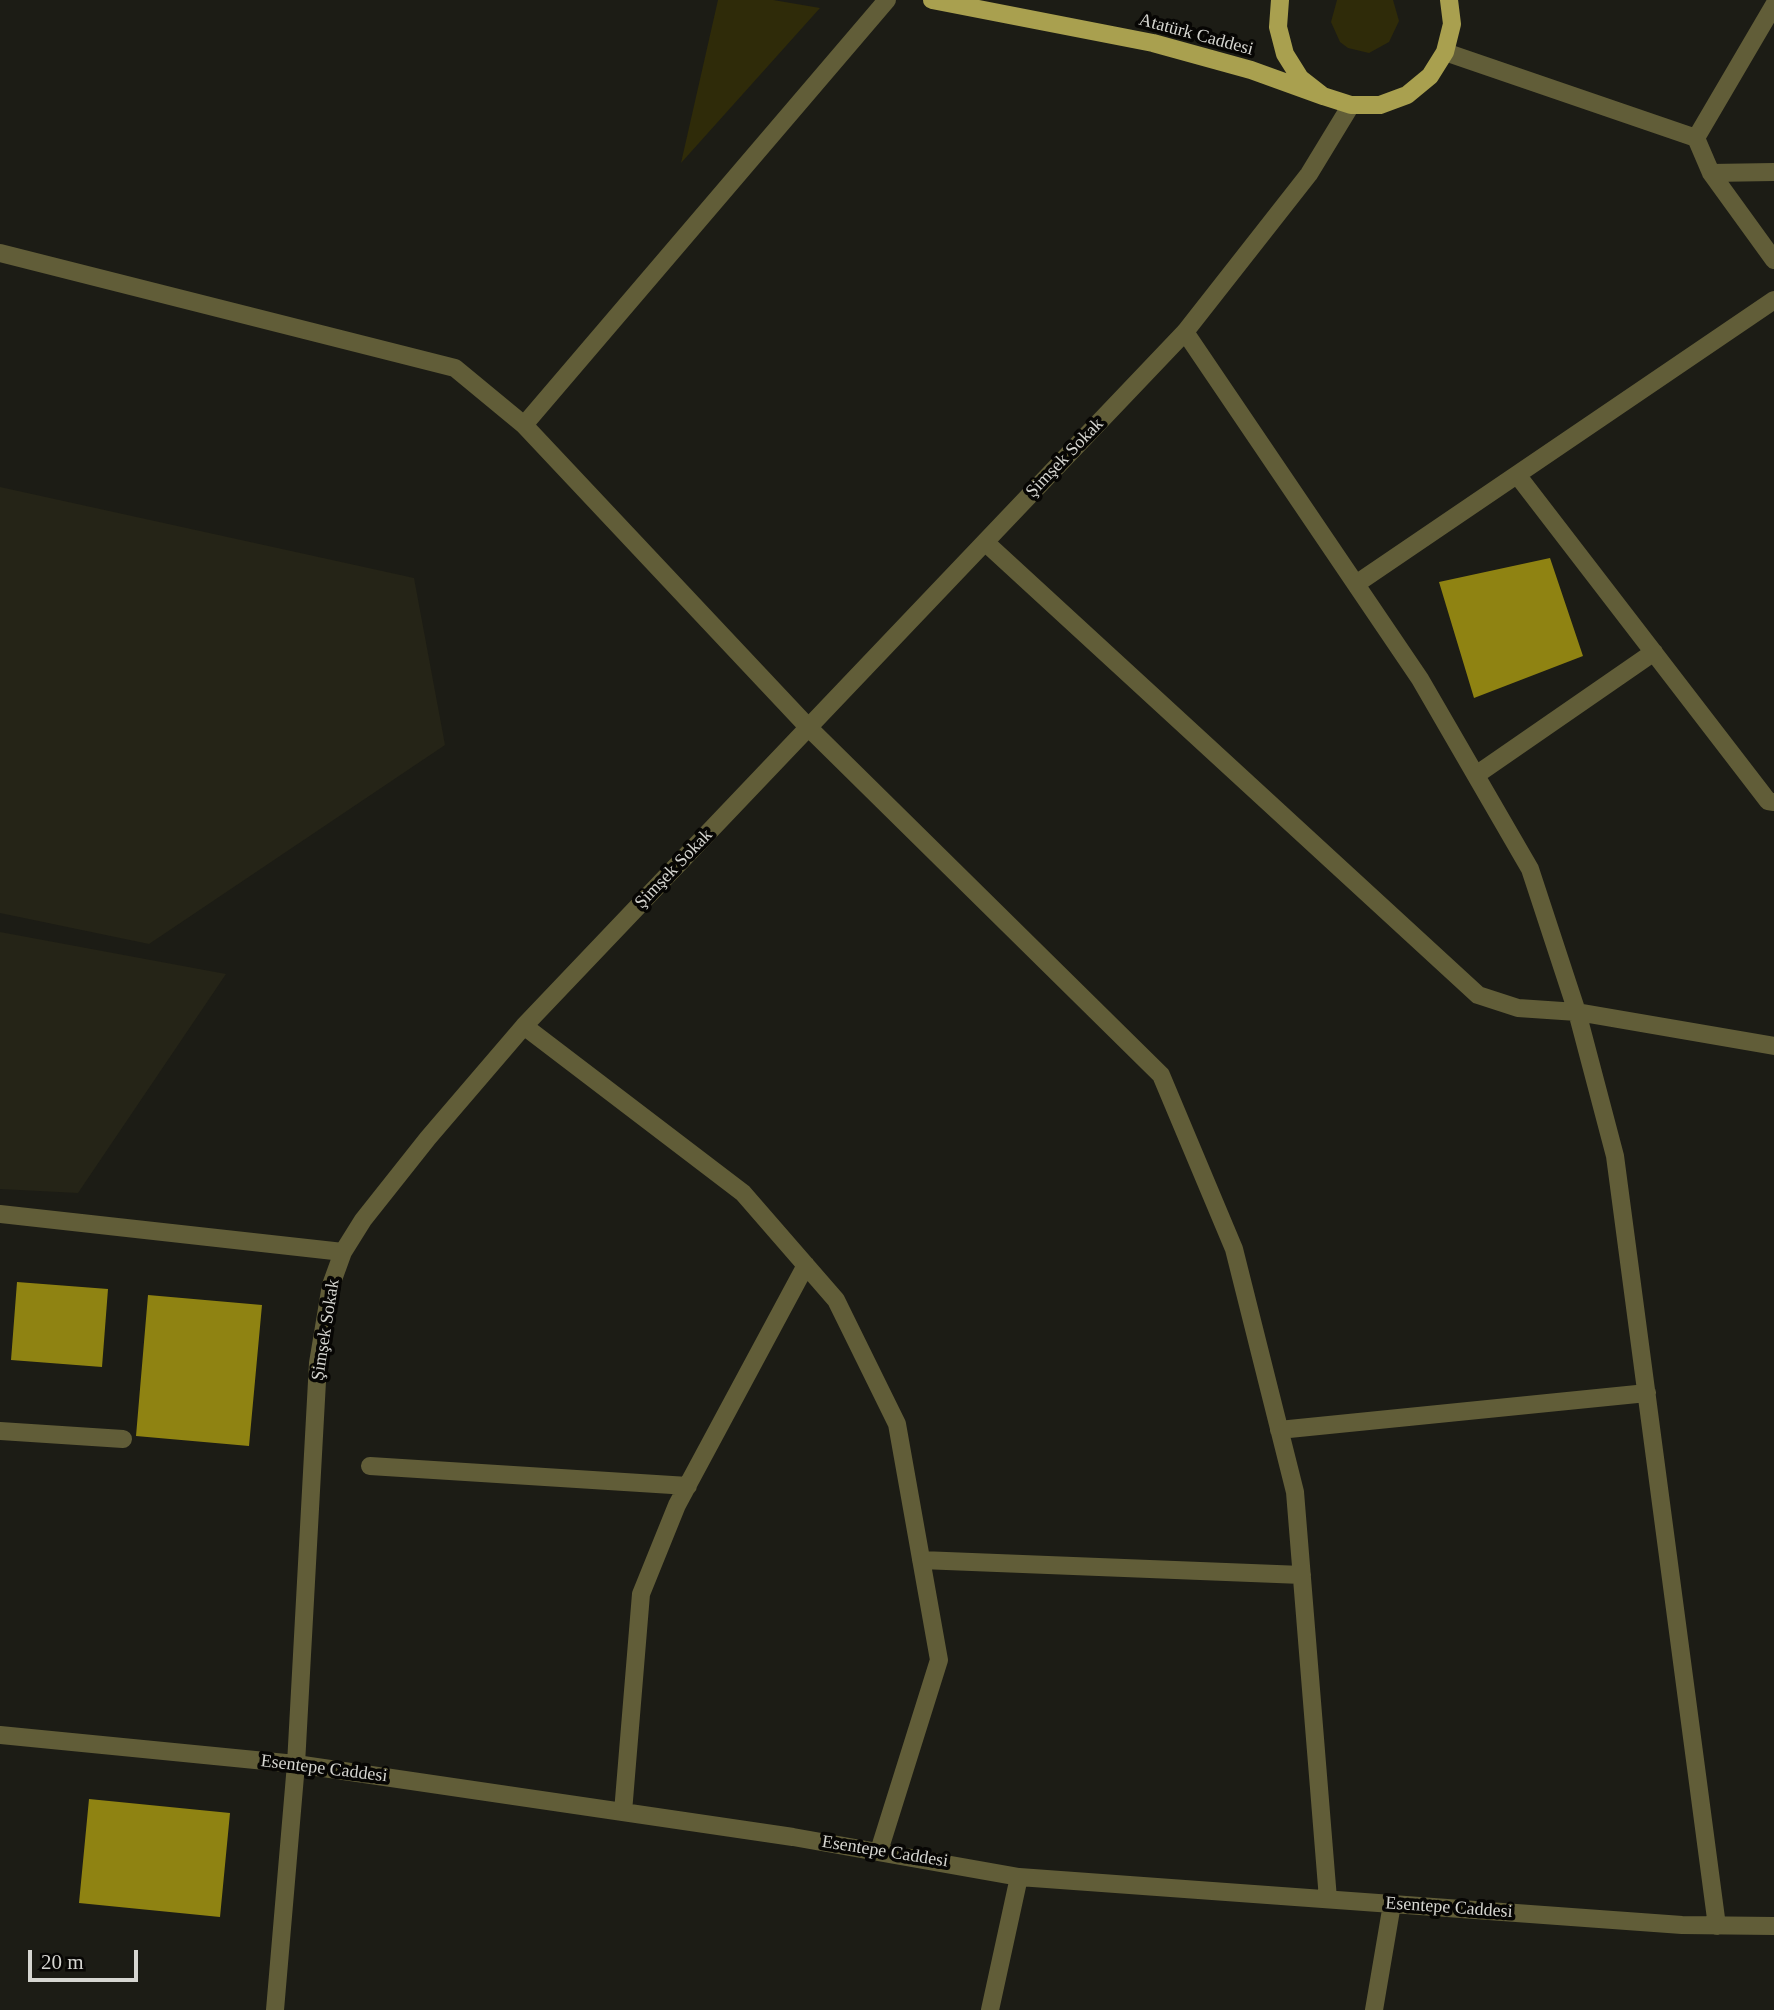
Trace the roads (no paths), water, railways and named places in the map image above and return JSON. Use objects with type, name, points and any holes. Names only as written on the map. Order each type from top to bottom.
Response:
[{"type":"main road","name":"Atatürk Caddesi","points":[[932,0],[1164,46],[1251,70],[1351,105]]},
{"type":"main road","points":[[1280,0],[1278,27],[1285,54],[1300,78],[1323,96]]},
{"type":"main road","points":[[1351,105],[1380,105],[1408,95],[1430,76],[1446,51],[1452,24],[1449,0]]},
{"type":"street","points":[[524,425],[887,0]]},
{"type":"street","points":[[1696,138],[1774,5]]},
{"type":"street","points":[[1446,51],[1696,138],[1711,173],[1774,260]]},
{"type":"street","name":"Şimşek Sokak","points":[[275,2010],[296,1763],[318,1363],[331,1285],[343,1252],[363,1220],[428,1138],[524,1026],[1185,332],[1309,174],[1351,105]]},
{"type":"street","points":[[1711,173],[1774,172]]},
{"type":"street","points":[[0,253],[455,368],[524,425],[808,728],[1161,1075],[1234,1249],[1295,1492],[1328,1899]]},
{"type":"street","points":[[1356,584],[1774,300]]},
{"type":"street","points":[[1185,332],[1420,679],[1530,869],[1577,1012],[1615,1156],[1717,1926]]},
{"type":"street","points":[[1518,476],[1768,801],[1774,802]]},
{"type":"street","points":[[985,542],[1478,995],[1518,1008],[1577,1012],[1774,1046]]},
{"type":"street","points":[[1476,775],[1654,652]]},
{"type":"street","points":[[524,1026],[743,1193],[836,1300],[897,1424],[939,1660],[879,1851]]},
{"type":"street","points":[[0,1214],[343,1252]]},
{"type":"street","points":[[623,1812],[641,1594],[688,1486],[806,1265]]},
{"type":"street","points":[[1279,1430],[1647,1393]]},
{"type":"street","points":[[0,1431],[123,1439]]},
{"type":"street","points":[[370,1466],[688,1486]]},
{"type":"street","points":[[921,1560],[1302,1575]]},
{"type":"street","name":"Esentepe Caddesi","points":[[0,1735],[296,1763],[879,1851],[1019,1877],[1717,1926],[1774,1926]]},
{"type":"street","points":[[990,2010],[1019,1877]]},
{"type":"street","points":[[1374,2010],[1392,1904]]}]
